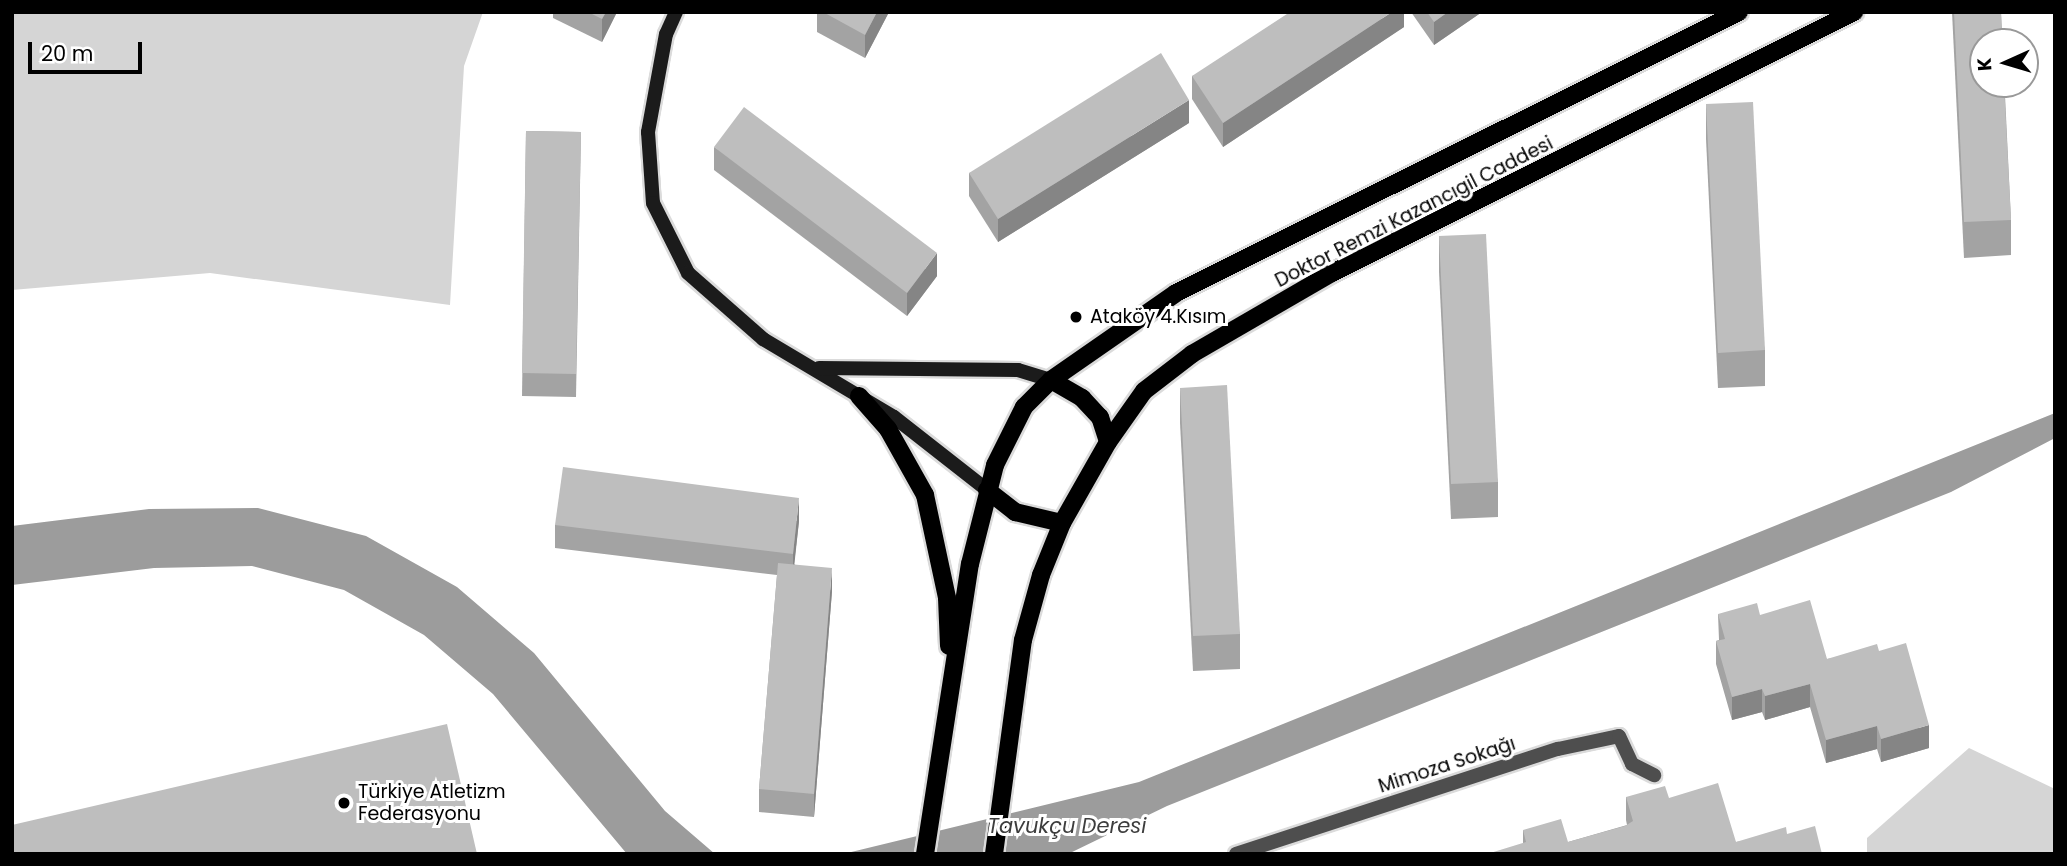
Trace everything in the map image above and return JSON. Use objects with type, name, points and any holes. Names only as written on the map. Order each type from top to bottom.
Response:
[{"type":"main road","points":[[676,12],[666,34],[648,132],[653,203],[688,273],[746,327],[818,368],[894,417],[1015,512],[1062,523]]},
{"type":"main road","name":"Doktor Remzi Kazancıgil Caddesi","points":[[925,854],[951,682],[987,490],[1024,407],[1051,380],[1176,293],[1739,12]]},
{"type":"main road","name":"Doktor Remzi Kazancıgil Caddesi","points":[[994,854],[1023,640],[1041,575],[1062,523],[1108,442],[1144,391],[1192,354],[1332,273],[1854,12]]},
{"type":"main road","points":[[818,368],[1018,370],[1051,380],[1082,398],[1100,417],[1108,442]]},
{"type":"main road","points":[[859,396],[888,429],[925,495],[947,598],[951,682]]},
{"type":"street","name":"Mimoza Sokağı","points":[[1236,854],[1558,749],[1619,736],[1632,764],[1654,775]]},
{"type":"shaded area","points":[[12,12],[483,12],[464,66],[450,305],[210,273],[12,290]]},
{"type":"shaded area","points":[[1969,748],[2055,789],[2055,854],[1867,854],[1867,838]]},
{"type":"water","name":"Tavukçu Deresi","points":[[2055,413],[2055,438],[1951,492],[1167,806],[1068,854],[843,854],[1139,782]]},
{"type":"water","points":[[258,508],[366,536],[457,587],[534,653],[665,811],[715,854],[627,854],[493,694],[424,635],[344,590],[252,566],[154,568],[12,585],[12,526],[149,509]]},
{"type":"building","points":[[588,12],[606,12],[602,19]]},
{"type":"building","points":[[823,12],[877,12],[865,35]]},
{"type":"building","points":[[1290,12],[1392,12],[1223,123],[1192,76]]},
{"type":"building","points":[[1427,12],[1448,12],[1434,22]]},
{"type":"building","points":[[1954,12],[2001,12],[2002,28],[1969,28],[1969,98],[2005,98],[2011,220],[1964,222]]},
{"type":"building","points":[[1161,53],[1189,100],[998,219],[969,173]]},
{"type":"building","points":[[1753,102],[1765,350],[1718,353],[1706,104]]},
{"type":"building","points":[[744,107],[937,253],[907,293],[714,147]]},
{"type":"building","points":[[526,131],[581,132],[576,374],[522,373]]},
{"type":"building","points":[[1486,234],[1498,482],[1451,484],[1439,236]]},
{"type":"building","points":[[1227,385],[1240,634],[1193,636],[1180,388]]},
{"type":"building","points":[[563,467],[799,498],[793,554],[555,525]]},
{"type":"building","points":[[778,563],[832,568],[814,794],[759,789]]},
{"type":"building","points":[[1810,600],[1827,659],[1877,644],[1879,651],[1906,643],[1929,725],[1881,739],[1877,726],[1826,740],[1810,684],[1765,696],[1762,689],[1732,697],[1716,641],[1725,639],[1718,614],[1757,603],[1760,615]]},
{"type":"building","name":"Türkiye Atletizm Federasyonu","points":[[447,724],[477,854],[12,854],[12,825]]},
{"type":"building","points":[[1718,783],[1736,842],[1786,827],[1787,834],[1815,826],[1822,854],[1487,854],[1526,842],[1523,830],[1561,819],[1568,842],[1625,826],[1633,821],[1626,797],[1665,786],[1669,798]]},
{"type":"place","name":"Ataköy 4.Kısım","points":[[1076,317]]},
{"type":"place","name":"Türkiye Atletizm Federasyonu","points":[[344,803]]}]
